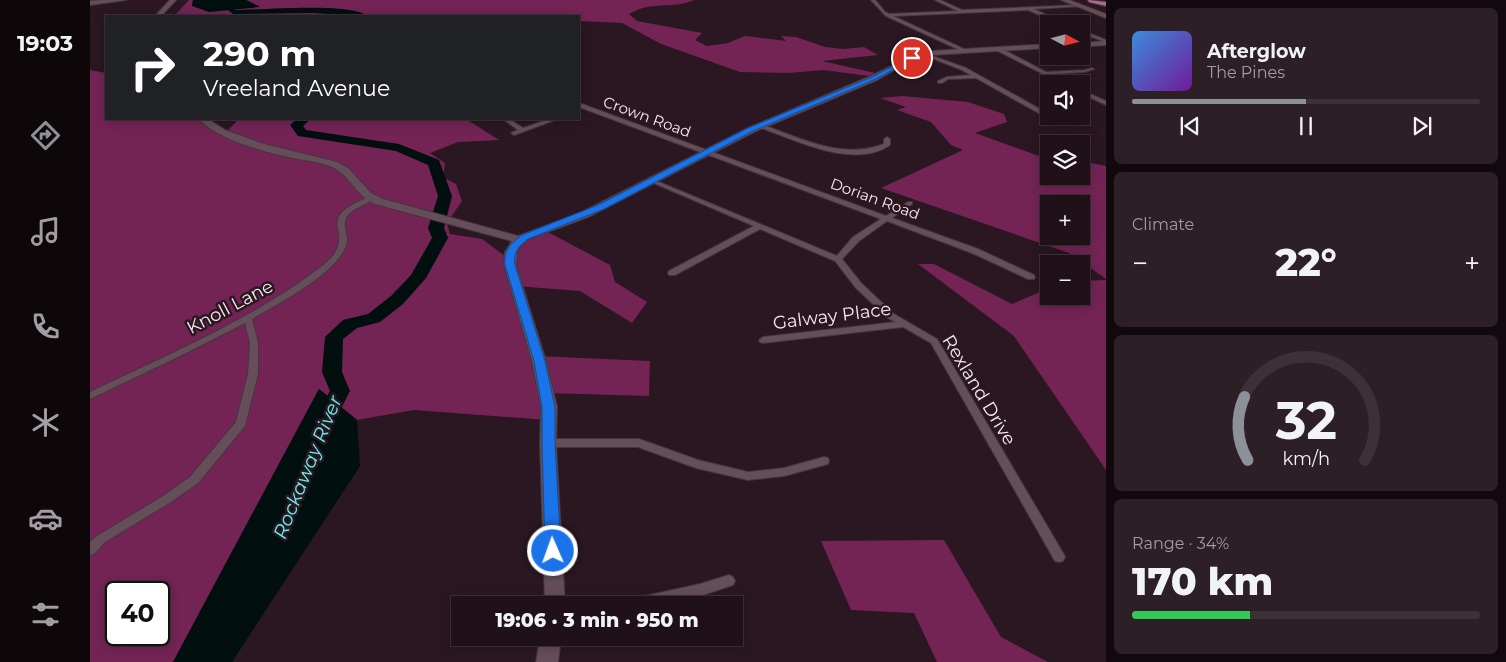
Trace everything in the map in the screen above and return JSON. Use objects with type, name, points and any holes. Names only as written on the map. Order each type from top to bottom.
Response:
[{"type":"highway","points":[[1092,0],[1105,2]]},
{"type":"street","points":[[90,3],[123,0]]},
{"type":"street","points":[[159,15],[173,0]]},
{"type":"street","points":[[873,0],[887,15],[964,51]]},
{"type":"street","points":[[937,0],[962,11]]},
{"type":"street","points":[[1064,0],[1106,16]]},
{"type":"street","points":[[887,15],[1080,6]]},
{"type":"street","points":[[1027,8],[1043,15]]},
{"type":"street","points":[[1090,35],[1106,42]]},
{"type":"street","points":[[1090,44],[1106,42]]},
{"type":"street","points":[[555,596],[548,443],[549,407],[540,361],[510,265],[512,248],[519,240],[584,216],[761,126],[874,78],[912,58],[926,54],[1040,47]]},
{"type":"street","points":[[998,49],[1046,74],[1092,69]]},
{"type":"street","points":[[926,54],[977,76],[1040,112]]},
{"type":"street","points":[[940,82],[947,78],[977,76]]},
{"type":"street","points":[[1090,95],[1106,103]]},
{"type":"street","name":"Crown Road","points":[[580,105],[708,152]]},
{"type":"street","points":[[580,110],[586,108]]},
{"type":"street","points":[[204,120],[226,134],[293,155],[339,166],[348,172],[358,186],[372,198],[399,208],[475,226],[519,240]]},
{"type":"street","points":[[507,120],[522,130]]},
{"type":"street","points":[[514,133],[552,120]]},
{"type":"street","points":[[761,126],[848,153],[877,150],[887,144],[887,139]]},
{"type":"street","name":"Dorian Road","points":[[708,152],[975,251],[1032,277]]},
{"type":"street","name":"Rexland Drive","points":[[652,181],[838,259],[859,286],[891,316],[934,341],[1059,557]]},
{"type":"street","name":"Knoll Lane","points":[[90,396],[248,320],[328,265],[342,245],[341,223],[344,216],[351,209],[372,198]]},
{"type":"street","points":[[838,259],[856,239],[910,203]]},
{"type":"street","points":[[475,226],[542,231]]},
{"type":"street","points":[[475,226],[499,241],[510,254]]},
{"type":"street","points":[[672,272],[760,226]]},
{"type":"street","points":[[90,550],[101,539],[168,499],[194,480],[241,423],[253,374],[254,343],[248,320]]},
{"type":"street","name":"Galway Place","points":[[763,340],[905,324]]},
{"type":"street","points":[[548,443],[639,444],[696,464],[748,476],[784,472],[824,461]]},
{"type":"street","points":[[672,596],[729,581]]},
{"type":"street","points":[[547,662],[550,646]]},
{"type":"shaded area","points":[[189,0],[193,0],[192,6],[259,6],[246,0],[694,0],[686,3],[646,7],[629,14],[637,21],[702,33],[695,40],[707,46],[728,43],[745,36],[786,41],[781,36],[796,37],[825,47],[843,49],[864,47],[878,55],[822,61],[884,75],[877,77],[823,70],[789,73],[740,72],[661,44],[622,23],[580,21],[580,15],[340,15],[337,13],[313,15],[175,15]]},
{"type":"shaded area","points":[[90,70],[105,73],[105,120],[206,120],[223,135],[238,120],[468,120],[499,140],[458,142],[430,153],[445,163],[443,177],[456,184],[462,201],[447,223],[450,234],[482,239],[505,256],[542,229],[610,265],[615,282],[647,302],[632,323],[580,291],[515,286],[536,356],[650,361],[649,396],[546,393],[548,420],[414,410],[357,420],[319,389],[173,662],[90,662]]},
{"type":"shaded area","points":[[902,96],[968,102],[1004,114],[1007,122],[975,133],[1040,156],[1040,185],[1090,185],[1090,163],[1106,166],[1106,279],[1090,268],[1090,255],[1072,255],[1046,245],[1090,245],[1090,195],[1040,195],[1040,243],[881,188],[963,150],[951,145],[931,122],[897,110],[906,107],[880,98]]},
{"type":"shaded area","points":[[918,264],[934,264],[1012,304],[1040,292],[1040,305],[1090,305],[1090,281],[1106,280],[1106,470],[1014,336]]},
{"type":"shaded area","points":[[944,540],[1001,637],[1048,662],[937,662],[914,613],[851,610],[821,541]]},
{"type":"water","points":[[193,0],[246,0],[260,7],[209,12],[192,6]]},
{"type":"water","points":[[319,389],[357,420],[360,466],[232,662],[173,662]]},
{"type":"waterway","name":"Rockaway River","points":[[219,0],[233,12],[328,11],[361,15]]},
{"type":"waterway","name":"Rockaway River","points":[[304,120],[296,125],[302,133],[399,148],[434,163],[437,177],[445,196],[436,228],[440,238],[418,278],[397,300],[374,318],[350,324],[334,337],[332,372],[340,391],[323,423]]},
{"type":"route","points":[[553,551],[548,443],[549,407],[540,361],[510,265],[509,257],[514,244],[525,237],[584,216],[751,130],[874,78],[912,58]]}]
